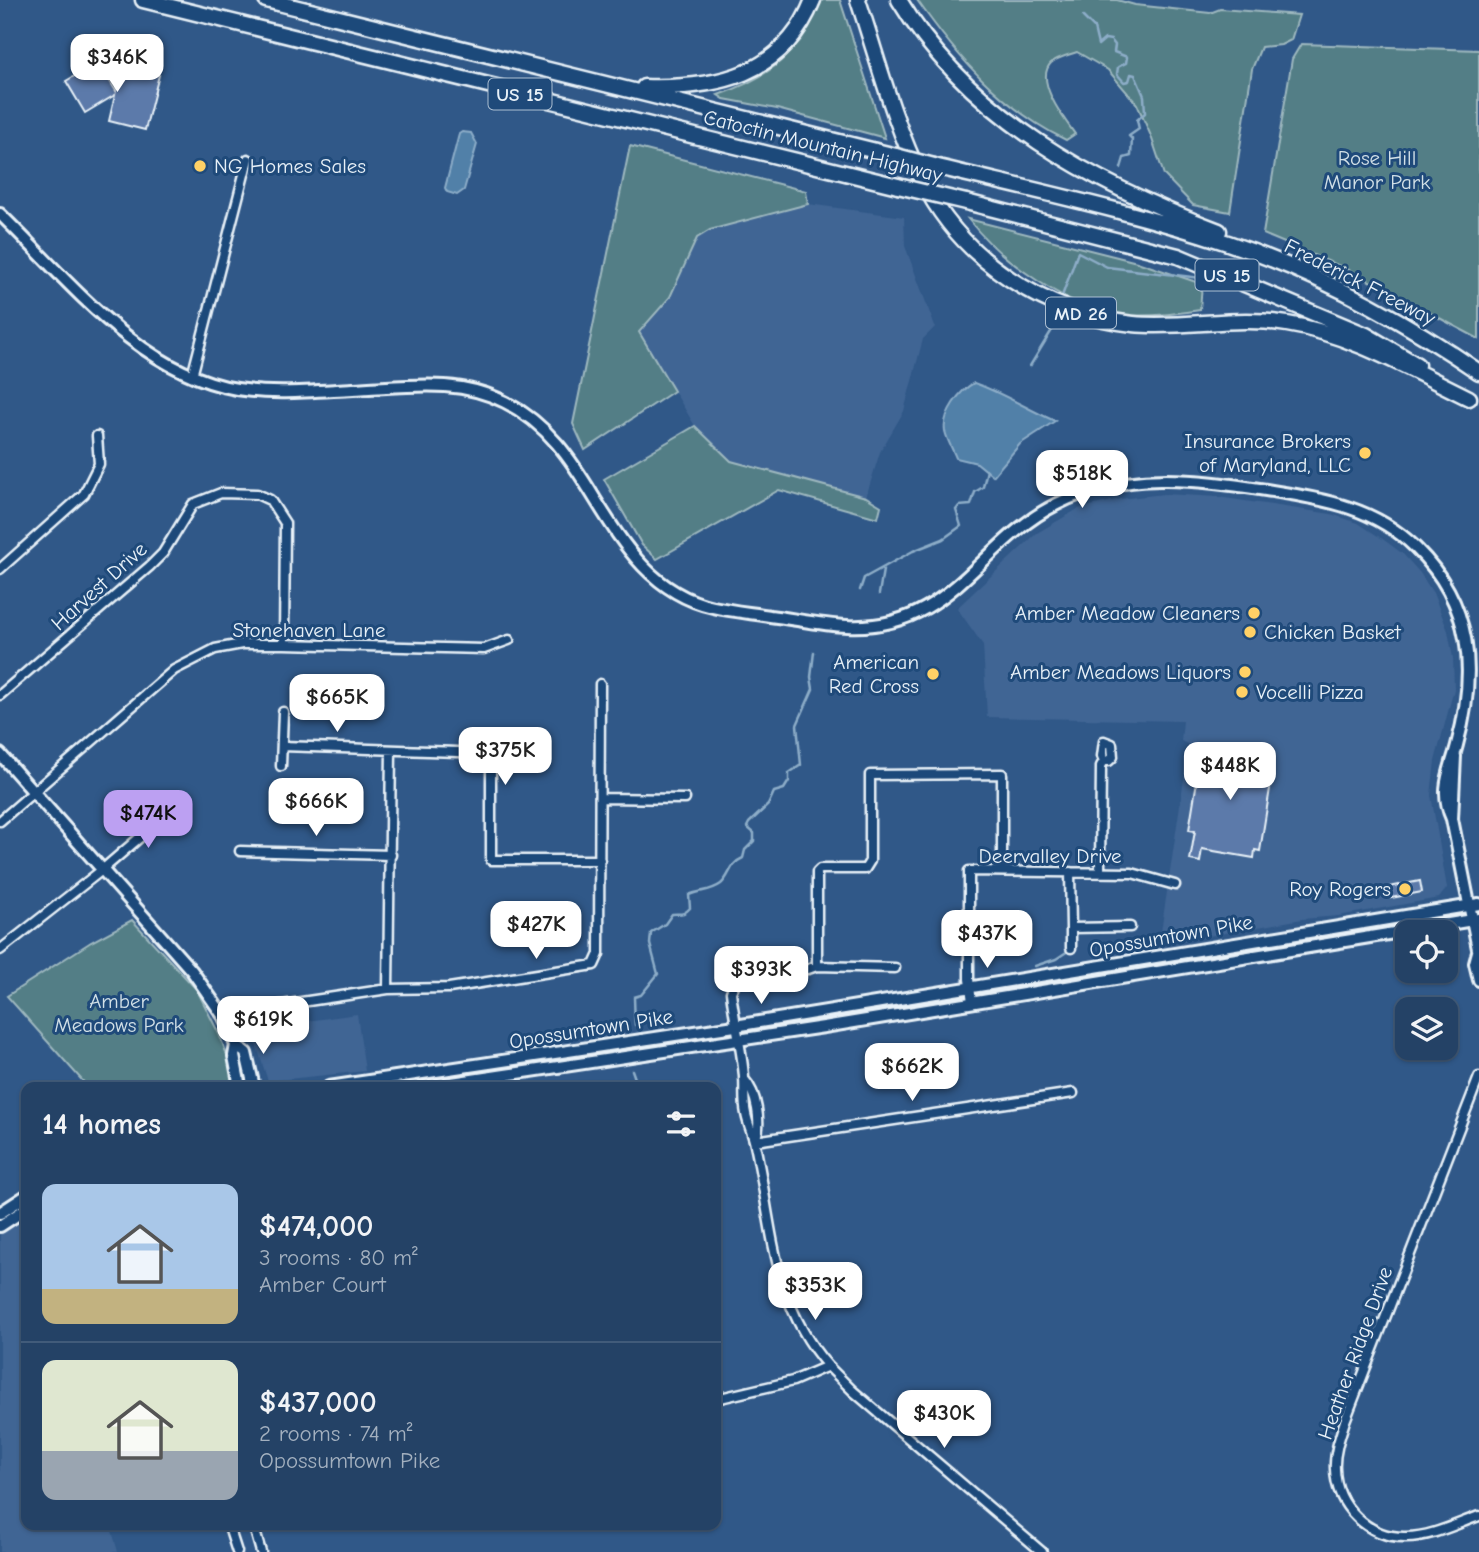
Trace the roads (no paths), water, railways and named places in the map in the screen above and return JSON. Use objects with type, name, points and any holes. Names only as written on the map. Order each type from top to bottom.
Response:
[{"type":"highway","name":"Catoctin Mountain Highway","points":[[143,0],[1139,246],[1223,273],[1366,335],[1474,402]]},
{"type":"highway","name":"Catoctin Mountain Highway","points":[[266,0],[1138,216],[1256,253]]},
{"type":"highway","points":[[617,87],[697,87],[714,84],[746,72],[785,44],[813,0]]},
{"type":"highway","name":"MD 26","points":[[858,0],[903,135],[923,182],[957,232],[985,259],[1016,283],[1070,309],[1118,322],[1167,325],[1267,321],[1306,328],[1346,340],[1474,402]]},
{"type":"highway","points":[[900,0],[947,64],[984,101],[1022,131],[1096,177],[1221,232],[1256,253]]},
{"type":"highway","name":"Frederick Freeway","points":[[1256,253],[1376,309],[1479,372]]},
{"type":"street","points":[[192,376],[248,159]]},
{"type":"street","points":[[0,214],[139,347],[161,362],[192,376],[216,385],[250,391],[289,392],[431,385],[461,387],[490,395],[519,410],[551,435],[575,465],[632,556],[670,589],[713,607],[842,626],[886,623],[920,612],[952,592],[1004,540],[1029,520],[1058,503],[1104,486],[1150,479],[1192,480],[1315,498],[1349,506],[1380,521],[1407,539],[1427,560],[1452,598],[1465,635],[1470,674],[1466,708],[1455,753],[1452,819],[1474,905],[1479,953],[1475,963],[1479,980]]},
{"type":"street","points":[[0,569],[83,494],[99,464],[97,436]]},
{"type":"street","name":"Harvest Drive","points":[[0,695],[150,566],[163,553],[193,504],[221,493],[257,494],[270,500],[285,523],[284,644]]},
{"type":"street","name":"Stonehaven Lane","points":[[0,821],[174,670],[198,656],[230,645],[484,649],[509,640]]},
{"type":"street","points":[[224,1017],[247,1010],[388,989],[449,988],[594,965],[599,958],[600,684]]},
{"type":"street","points":[[281,766],[283,712]]},
{"type":"street","points":[[282,746],[483,752],[490,756],[491,860],[600,860]]},
{"type":"street","points":[[388,989],[391,750]]},
{"type":"street","points":[[0,754],[192,971],[224,1017],[236,1045],[246,1053],[253,1082]]},
{"type":"street","points":[[1100,872],[1101,766],[1104,761]]},
{"type":"street","points":[[817,966],[817,872],[820,869],[865,869],[870,861],[870,775],[1002,774],[1002,872]]},
{"type":"street","points":[[600,798],[685,799]]},
{"type":"street","points":[[0,950],[102,870],[174,808]]},
{"type":"street","points":[[240,851],[391,855]]},
{"type":"street","name":"Deervalley Drive","points":[[972,1002],[969,871],[1132,873],[1175,885]]},
{"type":"street","points":[[1070,872],[1071,948]]},
{"type":"street","name":"Opossumtown Pike","points":[[362,1082],[970,989],[1474,905]]},
{"type":"street","name":"Opossumtown Pike","points":[[459,1082],[737,1041],[1475,919]]},
{"type":"street","points":[[1071,928],[1130,927]]},
{"type":"street","points":[[895,968],[761,968],[742,974],[735,980],[731,992],[737,1041],[744,1079],[752,1088],[756,1110],[758,1133],[755,1141],[780,1279],[806,1336],[828,1366],[863,1400],[1042,1552]]},
{"type":"street","points":[[236,1045],[233,1056],[239,1082]]},
{"type":"street","name":"Heather Ridge Drive","points":[[1479,1077],[1345,1421],[1335,1466],[1340,1497],[1354,1516],[1374,1531],[1405,1538],[1424,1535],[1479,1516]]},
{"type":"street","points":[[755,1141],[1073,1093]]},
{"type":"street","points":[[0,1213],[21,1199]]},
{"type":"street","points":[[0,1226],[21,1212]]},
{"type":"street","points":[[721,1398],[793,1381],[828,1366]]},
{"type":"street","points":[[231,1530],[237,1552]]},
{"type":"street","points":[[255,1530],[261,1552]]},
{"type":"waterway","points":[[1083,17],[1094,28],[1098,45],[1105,39],[1111,40],[1115,45],[1114,52],[1127,57],[1126,63],[1118,67],[1117,74],[1124,82],[1129,81],[1131,74],[1135,75],[1144,96],[1145,113],[1137,120],[1139,129],[1129,136],[1132,139],[1131,156],[1124,158],[1121,168]]},
{"type":"waterway","points":[[1061,299],[1078,252],[1107,267],[1201,278],[1234,290]]},
{"type":"waterway","points":[[1030,366],[1052,330],[1054,316]]},
{"type":"waterway","points":[[860,590],[864,578],[913,551],[943,539],[961,526],[956,510],[959,506],[971,505],[975,492],[983,487],[987,470]]},
{"type":"waterway","points":[[879,594],[883,570]]},
{"type":"waterway","points":[[635,1025],[634,997],[641,995],[658,974],[650,944],[651,933],[665,924],[672,914],[688,911],[689,895],[713,888],[724,881],[754,841],[754,833],[747,827],[749,823],[768,805],[774,792],[784,789],[789,781],[789,773],[801,765],[797,725],[813,689],[811,677],[814,652]]},
{"type":"waterway","points":[[1035,966],[1056,959],[1068,951]]},
{"type":"waterway","points":[[632,1070],[636,1082]]},
{"type":"place","name":"NG Homes Sales","points":[[200,166]]},
{"type":"place","name":"Insurance Brokers of Maryland, LLC","points":[[1365,453]]},
{"type":"place","name":"Amber Meadow Cleaners","points":[[1254,613]]},
{"type":"place","name":"Chicken Basket","points":[[1250,632]]},
{"type":"place","name":"Amber Meadows Liquors","points":[[1245,672]]},
{"type":"place","name":"American Red Cross","points":[[933,674]]},
{"type":"place","name":"Vocelli Pizza","points":[[1242,692]]},
{"type":"place","name":"Roy Rogers","points":[[1405,889]]},
{"type":"park label","name":"Rose Hill Manor Park","points":[[1377,170]]},
{"type":"park label","name":"Amber Meadows Park","points":[[119,1013]]}]
